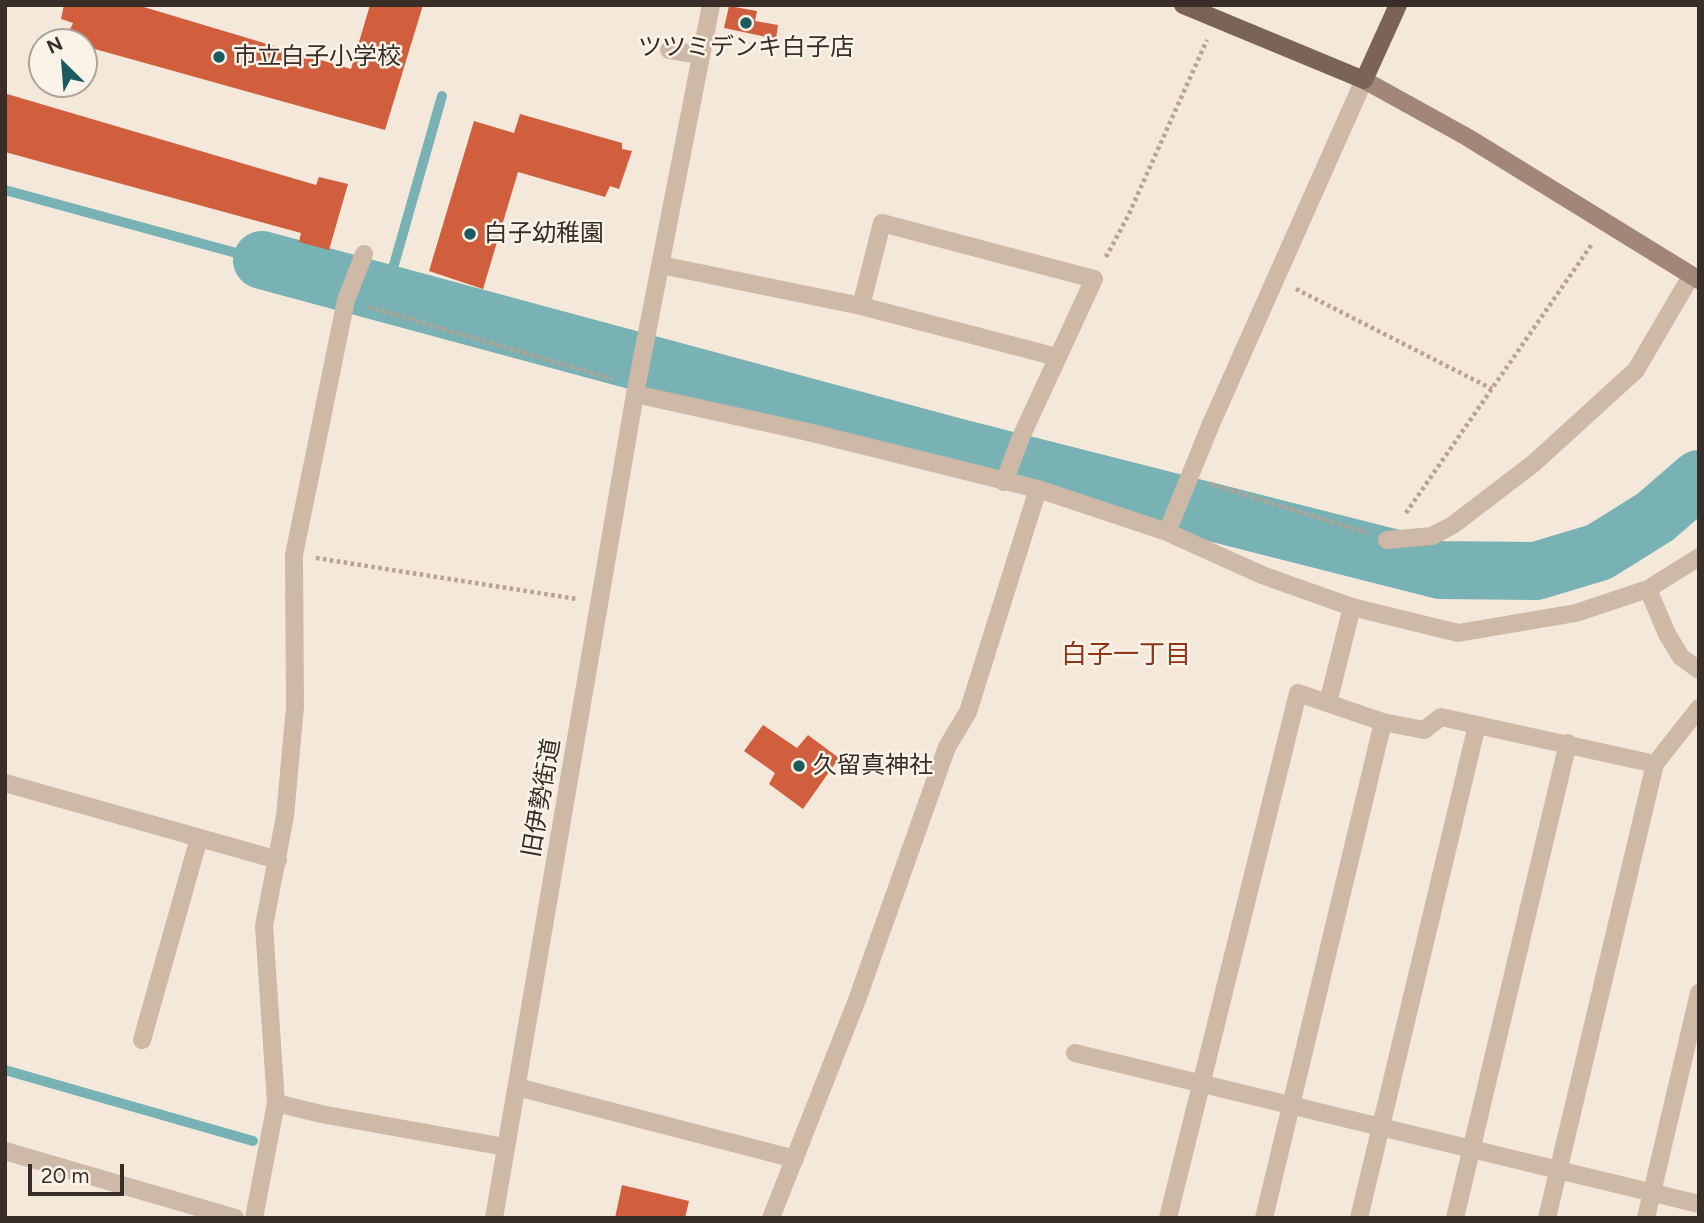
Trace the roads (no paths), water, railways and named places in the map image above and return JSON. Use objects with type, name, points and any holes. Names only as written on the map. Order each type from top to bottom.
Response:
[{"type":"main road","points":[[1183,5],[1218,17],[1364,80],[1398,5]]},
{"type":"street","name":"旧伊勢街道","points":[[494,1218],[636,390],[711,5]]},
{"type":"street","points":[[668,50],[701,54]]},
{"type":"street","points":[[1169,527],[1211,424],[1364,80],[1467,137],[1695,278],[1636,370],[1534,463],[1453,525],[1432,537],[1387,540]]},
{"type":"street","points":[[861,306],[882,223],[1094,279],[1021,437],[1007,478]]},
{"type":"street","points":[[254,1218],[276,1103],[264,926],[278,860],[295,708],[294,555],[346,300],[364,254]]},
{"type":"street","points":[[661,265],[861,306],[1057,357]]},
{"type":"street","points":[[636,390],[1007,478],[1169,527],[1262,575],[1352,607],[1458,633],[1577,613],[1648,589],[1699,557]]},
{"type":"street","points":[[771,1218],[856,1000],[947,747],[968,712],[1038,489]]},
{"type":"street","points":[[1648,589],[1667,634],[1681,657],[1699,670]]},
{"type":"street","points":[[1328,703],[1352,607]]},
{"type":"street","points":[[1168,1218],[1298,693],[1383,722],[1424,730],[1441,717],[1655,764]]},
{"type":"street","points":[[1547,1218],[1655,764],[1699,708]]},
{"type":"street","points":[[1264,1218],[1383,722]]},
{"type":"street","points":[[1359,1218],[1477,725]]},
{"type":"street","points":[[1455,1218],[1568,743]]},
{"type":"street","points":[[5,783],[278,860]]},
{"type":"street","points":[[142,1040],[199,838]]},
{"type":"street","points":[[1646,1218],[1699,993]]},
{"type":"street","points":[[1075,1053],[1699,1204]]},
{"type":"street","points":[[517,1087],[795,1158]]},
{"type":"street","points":[[276,1103],[321,1114],[505,1147]]},
{"type":"street","points":[[5,1151],[235,1218]]},
{"type":"waterway","points":[[386,293],[442,96]]},
{"type":"waterway","points":[[5,190],[262,260]]},
{"type":"waterway","points":[[262,260],[959,448],[1440,570],[1536,571],[1599,552],[1655,517],[1699,479]]},
{"type":"waterway","points":[[5,1070],[253,1141]]},
{"type":"place","name":"ツツミデンキ白子店","points":[[746,23]]},
{"type":"place","name":"市立白子小学校","points":[[219,57]]},
{"type":"place","name":"白子幼稚園","points":[[470,234]]},
{"type":"place","name":"久留真神社","points":[[799,766]]},
{"type":"district","name":"白子一丁目","points":[[1126,655]]}]
